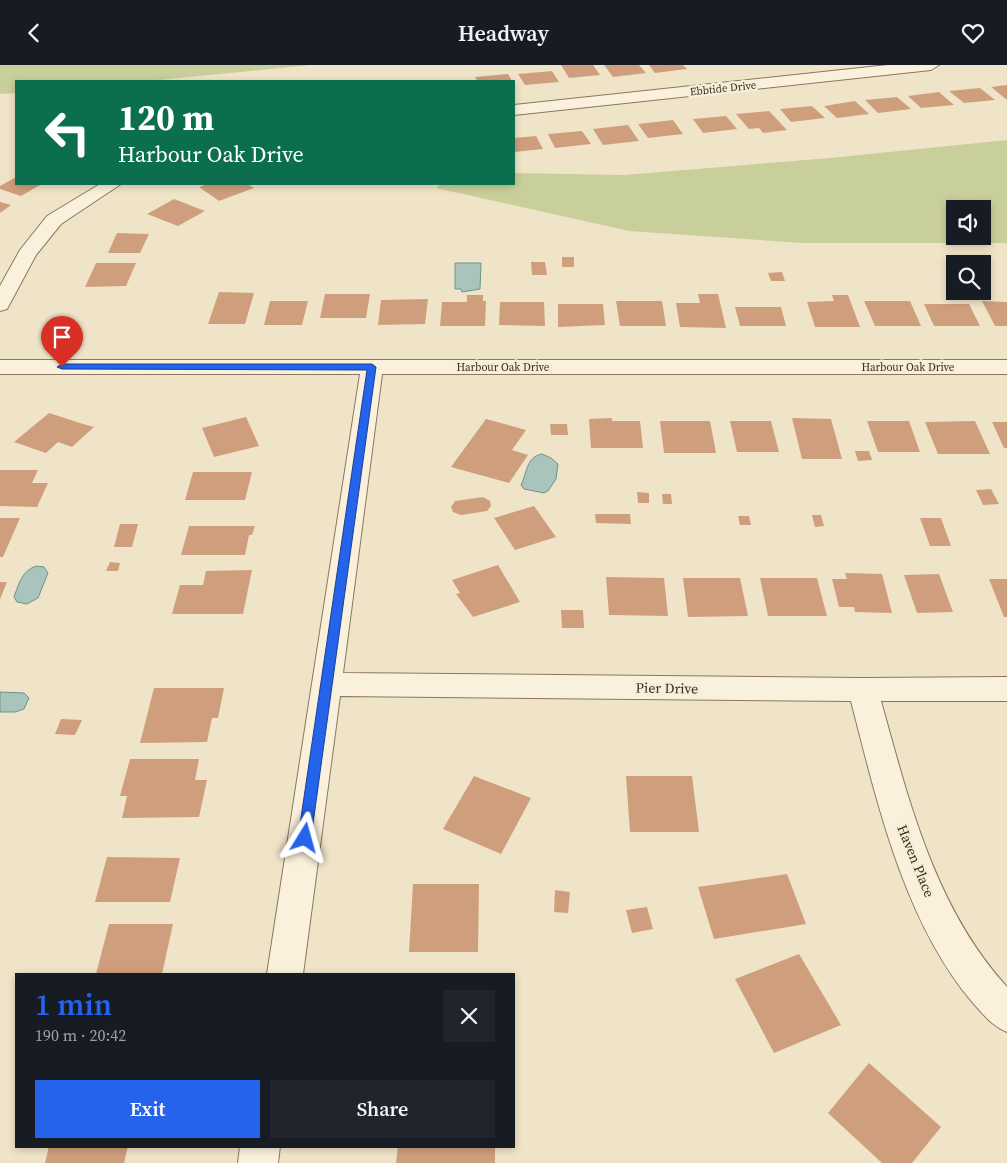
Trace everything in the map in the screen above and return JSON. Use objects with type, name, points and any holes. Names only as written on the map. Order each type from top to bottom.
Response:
[{"type":"street","name":"Ebbtide Drive","points":[[515,110],[932,65]]},
{"type":"street","points":[[0,305],[27,254],[54,220],[110,185]]},
{"type":"street","name":"Harbour Oak Drive","points":[[0,367],[1007,367]]},
{"type":"street","points":[[285,973],[372,367]]},
{"type":"street","name":"Pier Drive","points":[[327,684],[863,690],[1007,689]]},
{"type":"street","name":"Haven Place","points":[[863,690],[903,833],[942,925],[960,959],[990,997],[1007,1014]]},
{"type":"street","points":[[258,1163],[260,1148]]},
{"type":"green space","points":[[0,65],[312,65],[158,80],[15,80],[15,93],[0,94]]},
{"type":"green space","points":[[1007,140],[1007,243],[991,243],[991,200],[946,200],[946,243],[802,243],[629,231],[436,188],[440,185],[515,185],[515,173],[624,175],[830,158]]},
{"type":"water","points":[[455,263],[481,263],[480,289],[462,292],[461,289],[455,289]]},
{"type":"water","points":[[542,454],[558,464],[556,479],[548,491],[544,493],[524,489],[521,485],[530,462],[533,458]]},
{"type":"water","points":[[36,566],[44,567],[48,573],[38,598],[27,604],[17,602],[14,597],[22,578],[27,571]]},
{"type":"water","points":[[0,692],[24,693],[29,698],[24,709],[15,712],[0,712]]},
{"type":"building","points":[[561,65],[593,65],[600,75],[569,78]]},
{"type":"building","points":[[604,65],[639,65],[646,73],[613,77]]},
{"type":"building","points":[[649,65],[683,65],[687,69],[655,73]]},
{"type":"building","points":[[552,71],[559,82],[525,85],[518,74]]},
{"type":"building","points":[[508,74],[511,80],[476,80],[475,77]]},
{"type":"building","points":[[1007,85],[1007,100],[991,87]]},
{"type":"building","points":[[980,88],[995,100],[964,103],[949,91]]},
{"type":"building","points":[[939,92],[954,105],[921,108],[908,96]]},
{"type":"building","points":[[897,97],[911,109],[878,113],[865,100]]},
{"type":"building","points":[[855,101],[869,114],[837,118],[824,106]]},
{"type":"building","points":[[812,106],[825,118],[791,122],[780,109]]},
{"type":"building","points":[[769,111],[787,130],[763,133],[759,128],[749,129],[736,114]]},
{"type":"building","points":[[726,116],[737,129],[703,133],[693,119]]},
{"type":"building","points":[[673,120],[683,134],[648,138],[638,124]]},
{"type":"building","points":[[628,125],[639,141],[603,145],[593,129]]},
{"type":"building","points":[[582,131],[591,144],[555,148],[548,134]]},
{"type":"building","points":[[536,136],[543,149],[515,152],[515,138]]},
{"type":"building","points":[[15,178],[15,185],[40,185],[21,196],[0,189],[0,186]]},
{"type":"building","points":[[205,185],[249,185],[254,188],[219,201],[199,187]]},
{"type":"building","points":[[174,199],[205,211],[178,226],[147,214]]},
{"type":"building","points":[[0,202],[11,205],[0,213]]},
{"type":"building","points":[[117,233],[149,234],[140,253],[108,253]]},
{"type":"building","points":[[562,257],[574,257],[574,267],[562,267]]},
{"type":"building","points":[[531,262],[545,262],[547,275],[532,275]]},
{"type":"building","points":[[96,263],[136,263],[126,286],[85,287]]},
{"type":"building","points":[[782,272],[785,281],[771,281],[768,273]]},
{"type":"building","points":[[219,292],[254,293],[245,324],[208,324]]},
{"type":"building","points":[[325,294],[370,294],[366,318],[320,318]]},
{"type":"building","points":[[698,294],[718,294],[726,328],[680,327],[676,303],[700,303]]},
{"type":"building","points":[[467,295],[483,295],[483,301],[486,301],[485,326],[440,326],[442,302],[467,302]]},
{"type":"building","points":[[832,295],[848,295],[860,327],[815,327],[807,302],[834,301]]},
{"type":"building","points":[[428,299],[425,324],[378,325],[381,300]]},
{"type":"building","points":[[270,301],[308,301],[302,325],[264,325]]},
{"type":"building","points":[[616,301],[662,301],[666,326],[620,326]]},
{"type":"building","points":[[864,301],[910,301],[921,326],[875,326]]},
{"type":"building","points":[[982,301],[1007,302],[1007,326],[995,326]]},
{"type":"building","points":[[500,302],[544,302],[545,326],[499,325]]},
{"type":"building","points":[[558,304],[603,304],[605,325],[558,327]]},
{"type":"building","points":[[924,304],[969,304],[980,326],[934,326]]},
{"type":"building","points":[[735,307],[781,307],[786,326],[740,326]]},
{"type":"building","points":[[49,413],[94,427],[72,447],[58,442],[46,453],[14,442]]},
{"type":"building","points":[[246,417],[259,446],[214,457],[202,428]]},
{"type":"building","points":[[612,418],[612,421],[640,421],[643,448],[591,448],[589,419]]},
{"type":"building","points":[[792,418],[831,419],[842,459],[802,459]]},
{"type":"building","points":[[486,419],[526,430],[512,450],[528,455],[509,483],[451,467]]},
{"type":"building","points":[[660,421],[710,421],[716,453],[664,453]]},
{"type":"building","points":[[730,421],[771,421],[779,452],[737,452]]},
{"type":"building","points":[[867,421],[909,421],[920,452],[878,452]]},
{"type":"building","points":[[975,421],[990,454],[938,454],[925,422]]},
{"type":"building","points":[[992,422],[1007,422],[1007,448],[1004,448]]},
{"type":"building","points":[[550,424],[567,424],[568,435],[551,435]]},
{"type":"building","points":[[855,451],[869,451],[872,460],[858,461]]},
{"type":"building","points":[[0,470],[38,470],[32,483],[48,483],[37,507],[0,506]]},
{"type":"building","points":[[193,472],[252,472],[245,500],[185,500]]},
{"type":"building","points":[[991,489],[999,504],[983,505],[976,490]]},
{"type":"building","points":[[637,492],[649,493],[649,503],[638,503]]},
{"type":"building","points":[[662,494],[671,494],[672,504],[663,504]]},
{"type":"building","points":[[483,497],[490,501],[491,506],[487,511],[461,515],[453,512],[451,507],[455,501]]},
{"type":"building","points":[[534,506],[556,537],[515,550],[494,518]]},
{"type":"building","points":[[595,514],[630,514],[631,524],[596,523]]},
{"type":"building","points":[[812,515],[821,515],[824,526],[815,527]]},
{"type":"building","points":[[738,516],[749,516],[751,525],[740,525]]},
{"type":"building","points":[[0,518],[20,518],[3,557],[0,557]]},
{"type":"building","points":[[920,518],[941,518],[951,546],[930,546]]},
{"type":"building","points":[[120,524],[138,524],[132,547],[114,547]]},
{"type":"building","points":[[189,526],[255,526],[252,535],[249,535],[245,555],[181,555]]},
{"type":"building","points":[[110,562],[120,563],[118,571],[106,571]]},
{"type":"building","points":[[498,565],[520,602],[473,617],[456,594],[460,593],[452,580]]},
{"type":"building","points":[[252,570],[243,614],[172,614],[180,585],[203,585],[206,571]]},
{"type":"building","points":[[845,573],[882,574],[892,613],[855,612],[854,607],[839,607],[832,579],[847,579]]},
{"type":"building","points":[[939,574],[953,612],[917,613],[904,575]]},
{"type":"building","points":[[606,577],[664,578],[668,616],[609,615]]},
{"type":"building","points":[[683,578],[740,578],[748,616],[688,617]]},
{"type":"building","points":[[760,578],[817,578],[827,616],[768,616]]},
{"type":"building","points":[[989,579],[1007,579],[1007,617],[1004,617]]},
{"type":"building","points":[[0,582],[7,582],[0,599]]},
{"type":"building","points":[[561,610],[583,610],[584,628],[562,628]]},
{"type":"building","points":[[154,688],[224,688],[218,718],[212,718],[207,742],[140,743]]},
{"type":"building","points":[[61,719],[82,720],[75,735],[55,734]]},
{"type":"building","points":[[130,759],[199,759],[195,780],[207,780],[199,817],[122,818],[127,796],[120,796]]},
{"type":"building","points":[[474,776],[531,798],[501,854],[443,829]]},
{"type":"building","points":[[626,776],[692,776],[699,832],[630,832]]},
{"type":"building","points":[[107,857],[180,858],[170,902],[95,902]]},
{"type":"building","points":[[787,874],[806,924],[714,939],[698,887]]},
{"type":"building","points":[[413,884],[479,884],[478,952],[409,952]]},
{"type":"building","points":[[555,890],[570,892],[568,913],[554,912]]},
{"type":"building","points":[[647,907],[653,929],[632,933],[626,910]]},
{"type":"building","points":[[109,924],[173,924],[162,973],[96,973]]},
{"type":"building","points":[[799,954],[841,1025],[774,1053],[735,979]]},
{"type":"building","points":[[869,1063],[941,1127],[912,1163],[882,1163],[828,1113]]},
{"type":"building","points":[[49,1148],[128,1148],[124,1163],[45,1163]]},
{"type":"building","points":[[398,1148],[495,1148],[495,1163],[396,1163]]},
{"type":"route","points":[[62,367],[372,367],[305,838]]}]
